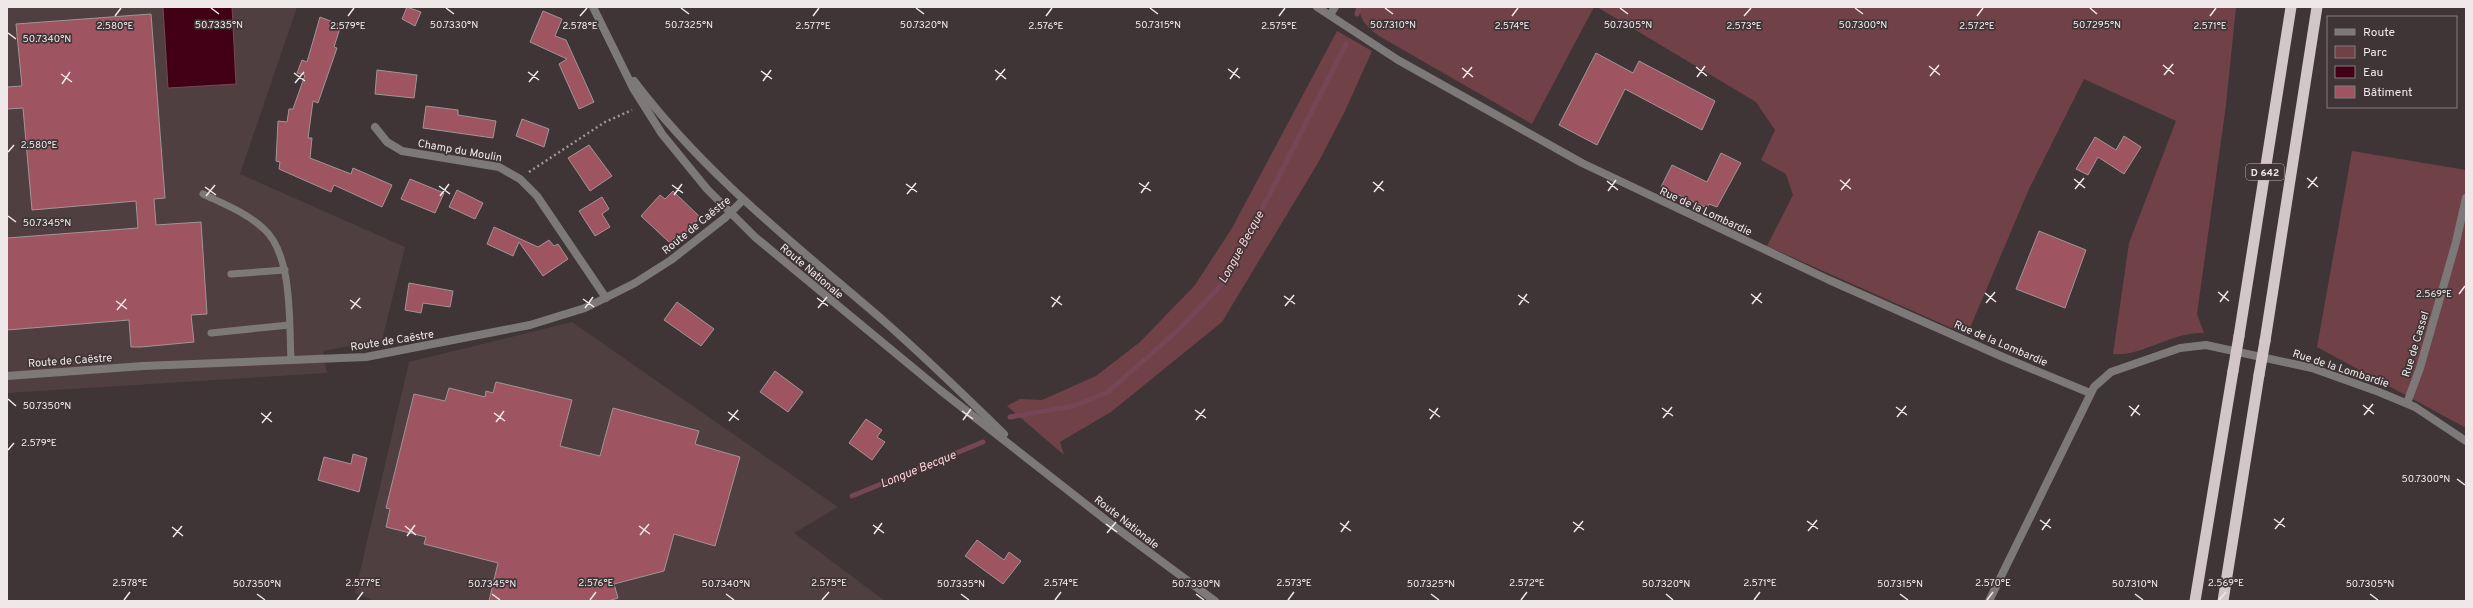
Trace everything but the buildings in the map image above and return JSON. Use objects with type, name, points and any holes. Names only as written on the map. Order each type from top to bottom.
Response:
[{"type":"highway","name":"D 642","points":[[2195,601],[2292,7]]},
{"type":"highway","name":"D 642","points":[[2223,601],[2317,7]]},
{"type":"street","name":"Route Nationale","points":[[593,7],[644,107],[674,151],[730,213],[792,269],[940,390],[1027,456],[1111,524],[1215,601]]},
{"type":"street","name":"Rue de la Lombardie","points":[[1317,7],[1398,60],[1582,163],[1693,217],[1829,280],[2003,357],[2090,393]]},
{"type":"street","points":[[1330,15],[1335,7]]},
{"type":"street","name":"Route Nationale","points":[[622,64],[674,130],[743,200],[908,343],[1027,456]]},
{"type":"street","name":"Champ du Moulin","points":[[375,127],[387,142],[402,151],[499,167],[520,179],[537,196],[606,298]]},
{"type":"street","name":"Rue de Cassel","points":[[2407,403],[2420,368],[2456,242],[2466,198]]},
{"type":"street","name":"Route de Caëstre","points":[[7,376],[143,366],[366,357],[530,325],[571,313],[606,298],[659,268],[730,213],[743,200]]},
{"type":"street","name":"Rue de la Lombardie","points":[[1989,601],[2090,393],[2099,381],[2111,372],[2180,348],[2206,345],[2312,368],[2407,403],[2466,442]]},
{"type":"lane","points":[[203,194],[246,215],[265,229],[280,249],[285,270],[291,360]]},
{"type":"lane","points":[[231,274],[285,270]]},
{"type":"lane","points":[[211,333],[289,325]]},
{"type":"path","points":[[520,179],[613,117],[644,107]]},
{"type":"shaded area","points":[[7,7],[297,7],[240,174],[405,247],[382,340],[323,351],[327,373],[7,393]]},
{"type":"shaded area","points":[[572,322],[838,507],[794,533],[885,601],[375,601],[355,593],[409,362]]},
{"type":"green space","points":[[1359,7],[1594,7],[1532,124],[1379,36],[1365,24]]},
{"type":"green space","points":[[1597,7],[2236,7],[2226,105],[2197,314],[2204,333],[2192,333],[2181,336],[2135,352],[2113,354],[2129,243],[2176,121],[2084,79],[2029,189],[1967,335],[1767,246],[1793,195],[1786,174],[1761,160],[1775,130],[1756,102]]},
{"type":"green space","points":[[1337,31],[1372,51],[1345,111],[1318,163],[1222,322],[1111,412],[1060,442],[1064,455],[1007,406],[1020,399],[1042,400],[1096,376],[1140,342],[1195,285],[1232,228]]},
{"type":"green space","points":[[2352,151],[2466,170],[2466,428],[2317,347]]},
{"type":"water","points":[[163,7],[232,7],[236,84],[168,88]]},
{"type":"waterway","name":"Longue Becque","points":[[1357,14],[1359,7]]},
{"type":"waterway","name":"Longue Becque","points":[[1010,417],[1074,406],[1108,392],[1179,329],[1226,280],[1346,44]]},
{"type":"waterway","name":"Longue Becque","points":[[852,496],[983,442]]}]
